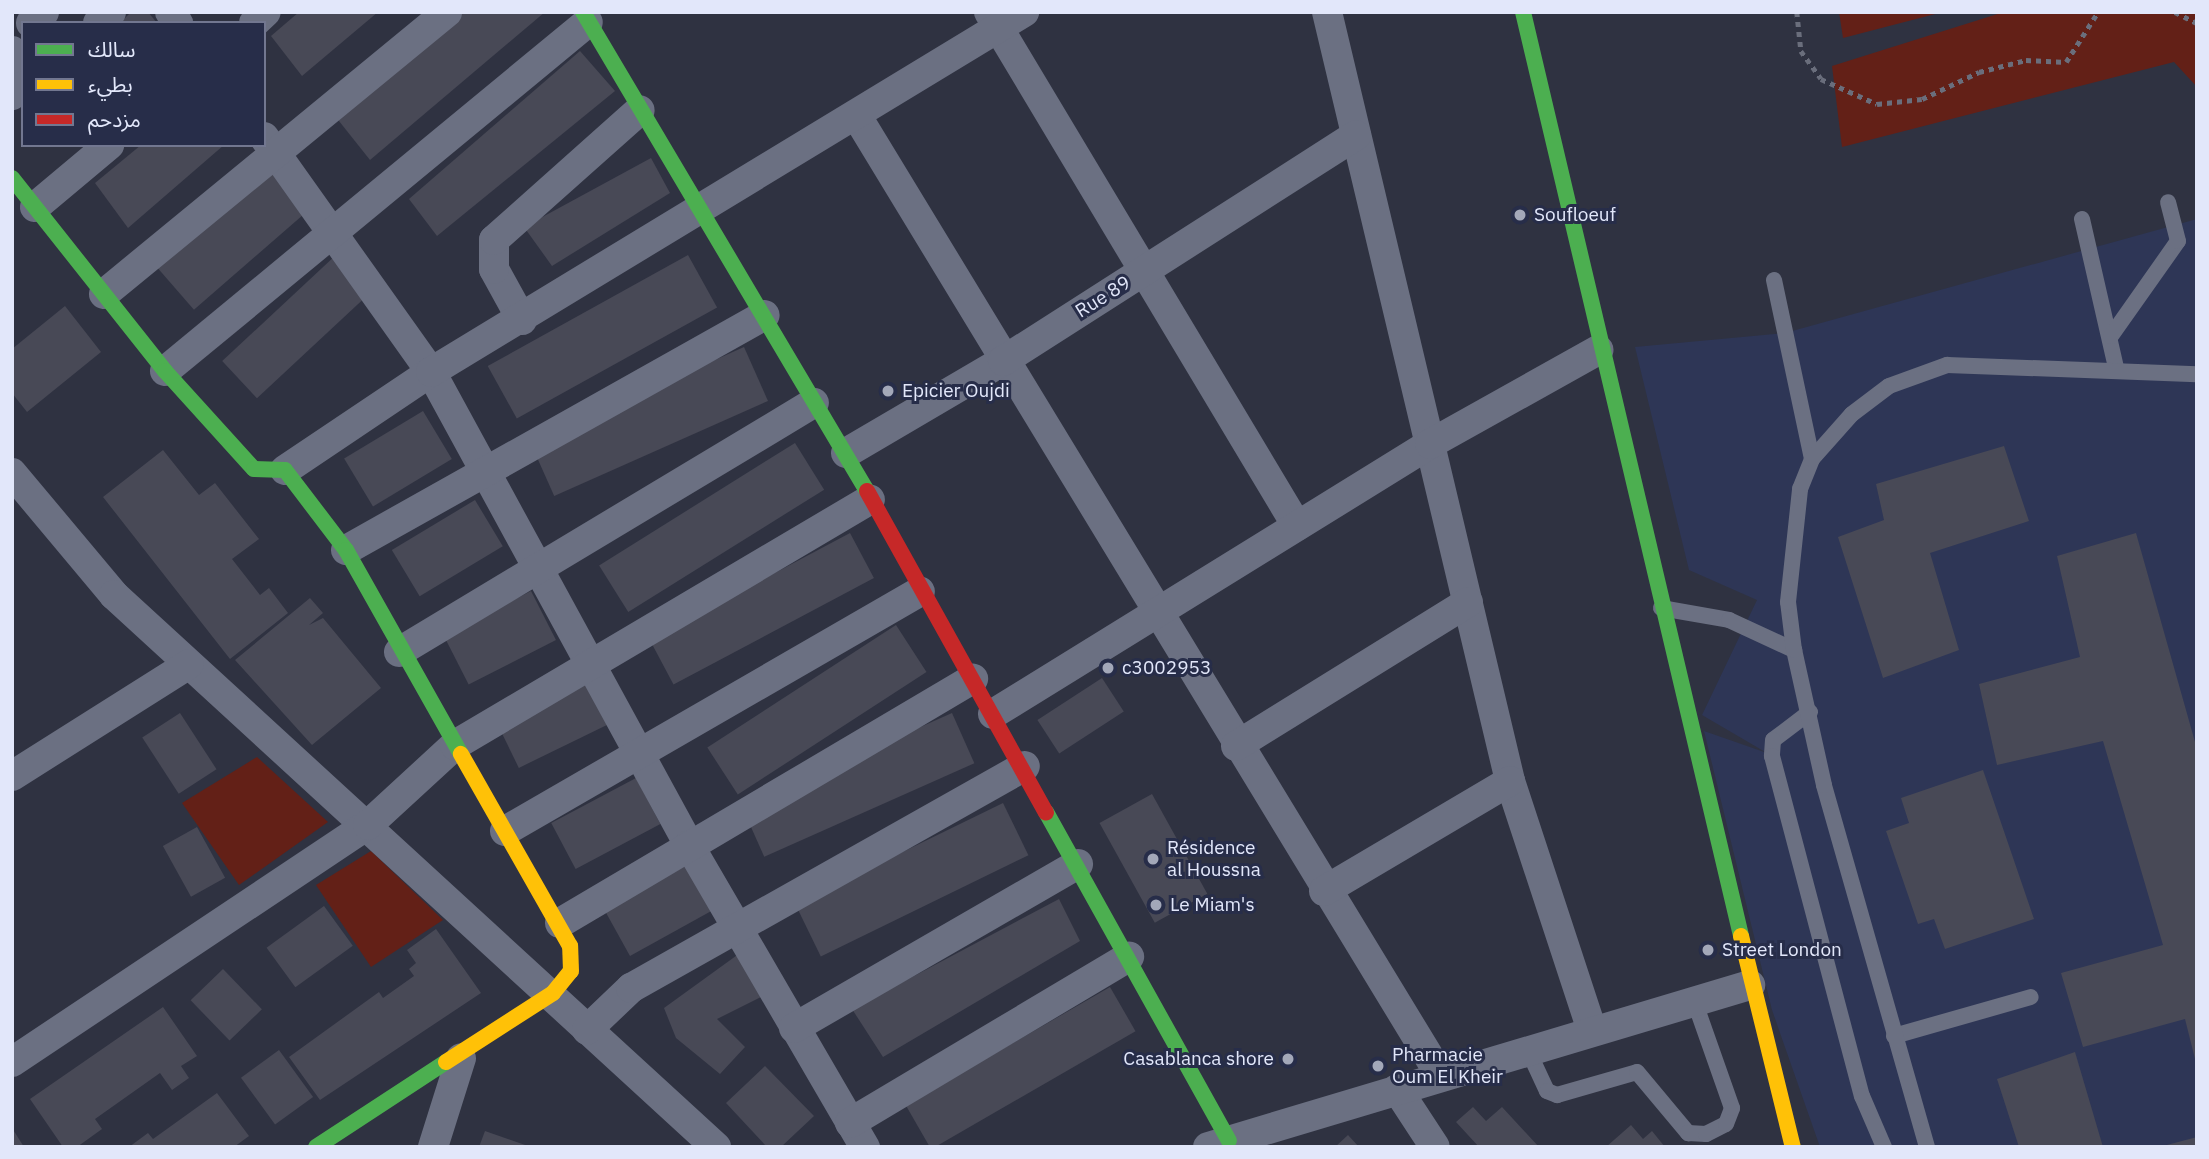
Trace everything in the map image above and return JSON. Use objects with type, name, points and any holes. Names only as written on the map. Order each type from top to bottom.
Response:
[{"type":"street","points":[[447,12],[269,144],[431,372],[689,845],[857,1135],[1129,957]]},
{"type":"street","points":[[12,178],[165,371],[254,469],[285,470],[431,372],[522,320],[702,208],[858,118],[994,20],[1024,12]]},
{"type":"street","points":[[1327,12],[1510,781],[1591,1028]]},
{"type":"street","points":[[1523,12],[1598,350],[1659,607],[1750,985],[1793,1147]]},
{"type":"street","points":[[165,371],[336,235],[586,17],[846,453],[920,591],[1025,766],[1129,957],[1219,1144],[1591,1028],[1750,985]]},
{"type":"street","points":[[994,20],[1297,526]]},
{"type":"street","points":[[522,320],[494,269],[494,240],[640,110]]},
{"type":"street","points":[[858,118],[1324,891],[1440,1075]]},
{"type":"street","name":"Rue 89","points":[[846,453],[1003,361],[1356,135]]},
{"type":"street","points":[[35,207],[107,147]]},
{"type":"street","points":[[104,294],[266,147]]},
{"type":"street","points":[[346,550],[765,316]]},
{"type":"street","points":[[993,714],[1430,444],[1598,350]]},
{"type":"street","points":[[399,652],[814,403]]},
{"type":"street","points":[[285,470],[346,550],[399,652],[560,923],[571,971],[553,993],[460,1058],[316,1147]]},
{"type":"street","points":[[15,482],[99,578],[189,664],[553,993],[587,1030],[716,1147]]},
{"type":"street","points":[[12,1062],[368,825],[455,745],[590,662],[870,500]]},
{"type":"street","points":[[505,831],[920,591]]},
{"type":"street","points":[[1236,746],[1468,602]]},
{"type":"street","points":[[12,776],[189,664]]},
{"type":"street","points":[[560,923],[973,679]]},
{"type":"street","points":[[587,1030],[631,988],[737,925],[1025,766]]},
{"type":"street","points":[[1324,891],[1510,781]]},
{"type":"street","points":[[794,1028],[1078,864]]},
{"type":"street","points":[[433,1147],[460,1058]]},
{"type":"street","points":[[1397,1089],[1435,1147]]},
{"type":"lane","points":[[2110,336],[2178,241],[2168,202]]},
{"type":"lane","points":[[2082,219],[2116,367]]},
{"type":"lane","points":[[1774,280],[1812,459],[1792,543],[1794,650],[1894,1036],[1927,1147]]},
{"type":"lane","points":[[1812,459],[1852,414],[1889,386],[1947,365],[2116,367],[2197,374]]},
{"type":"lane","points":[[1659,607],[1729,620],[1794,650]]},
{"type":"lane","points":[[1810,712],[1773,740],[1772,756],[1862,1096],[1884,1147]]},
{"type":"lane","points":[[1894,1036],[2031,997]]},
{"type":"lane","points":[[1527,1048],[1547,1091],[1557,1095],[1628,1069],[1644,1078],[1688,1133],[1706,1134],[1726,1124],[1732,1108],[1694,1000]]},
{"type":"path","points":[[1797,12],[1801,51],[1821,79],[1877,104],[1922,99],[1979,72],[2026,60],[2066,62],[2098,12]]},
{"type":"path","points":[[2175,12],[2197,23]]},
{"type":"shaded area","points":[[1839,12],[1943,12],[1843,38]]},
{"type":"shaded area","points":[[2004,12],[2197,12],[2197,87],[2174,62],[1842,147],[1832,66]]},
{"type":"shaded area","points":[[2197,219],[2197,1147],[1820,1147],[1772,1010],[1704,731],[1767,753],[1702,715],[1757,600],[1689,570],[1635,347],[1785,333]]},
{"type":"shaded area","points":[[257,757],[328,822],[239,885],[182,803]]},
{"type":"shaded area","points":[[371,851],[443,920],[371,967],[316,885]]},
{"type":"building","points":[[131,12],[148,12],[155,21],[122,21]]},
{"type":"building","points":[[299,12],[378,12],[302,76],[271,36]]},
{"type":"building","points":[[463,12],[545,12],[370,160],[335,116]]},
{"type":"building","points":[[580,51],[615,91],[437,236],[409,199]]},
{"type":"building","points":[[139,147],[222,147],[128,228],[95,183]]},
{"type":"building","points":[[651,158],[670,193],[552,266],[524,227]]},
{"type":"building","points":[[269,169],[306,212],[194,310],[157,267]]},
{"type":"building","points":[[337,254],[372,291],[257,398],[222,361]]},
{"type":"building","points":[[688,255],[717,307],[517,418],[488,366]]},
{"type":"building","points":[[65,306],[101,352],[27,412],[12,393],[12,349]]},
{"type":"building","points":[[744,347],[768,401],[554,496],[530,442]]},
{"type":"building","points":[[423,411],[452,459],[373,506],[344,458]]},
{"type":"building","points":[[795,443],[824,490],[628,612],[599,565]]},
{"type":"building","points":[[2004,446],[2029,521],[1930,553],[1959,650],[1883,678],[1838,537],[1884,520],[1876,484]]},
{"type":"building","points":[[163,450],[199,495],[215,483],[259,539],[232,559],[260,595],[269,588],[288,613],[230,659],[103,497]]},
{"type":"building","points":[[475,500],[503,546],[420,596],[392,550]]},
{"type":"building","points":[[850,533],[874,578],[674,685],[650,640]]},
{"type":"building","points":[[2136,533],[2197,749],[2196,1063],[2185,1019],[2083,1047],[2061,973],[2163,945],[2103,741],[1997,765],[1979,684],[2080,657],[2057,556]]},
{"type":"building","points":[[531,591],[556,640],[469,684],[444,635]]},
{"type":"building","points":[[310,598],[323,613],[309,625],[323,618],[381,688],[312,745],[235,660]]},
{"type":"building","points":[[896,625],[926,672],[738,795],[707,748]]},
{"type":"building","points":[[1102,678],[1124,712],[1059,753],[1037,720]]},
{"type":"building","points":[[585,680],[607,725],[519,768],[497,723]]},
{"type":"building","points":[[180,713],[216,769],[179,794],[142,738]]},
{"type":"building","points":[[952,713],[974,763],[764,857],[742,807]]},
{"type":"building","points":[[1983,770],[2034,919],[1945,949],[1934,919],[1918,924],[1886,831],[1909,823],[1901,798]]},
{"type":"building","points":[[636,778],[660,824],[576,869],[551,823]]},
{"type":"building","name":"Résidence al Houssna","points":[[1152,794],[1207,894],[1155,923],[1100,823]]},
{"type":"building","points":[[1003,803],[1028,855],[821,956],[795,904]]},
{"type":"building","points":[[197,827],[225,878],[191,897],[163,846]]},
{"type":"building","points":[[687,865],[712,910],[630,956],[605,911]]},
{"type":"building","points":[[1059,899],[1080,941],[883,1057],[852,1009]]},
{"type":"building","points":[[324,906],[353,946],[295,987],[267,948]]},
{"type":"building","points":[[436,929],[481,993],[320,1100],[289,1057],[379,992],[383,998],[414,976],[409,969],[416,963],[407,950]]},
{"type":"building","points":[[740,953],[765,995],[717,1019],[745,1047],[720,1074],[676,1038],[664,1008]]},
{"type":"building","points":[[223,969],[262,1009],[230,1041],[191,1000]]},
{"type":"building","points":[[1110,987],[1136,1031],[935,1147],[930,1147],[906,1105]]},
{"type":"building","points":[[163,1007],[197,1056],[181,1066],[189,1078],[172,1090],[160,1073],[95,1119],[102,1129],[77,1147],[63,1147],[30,1099]]},
{"type":"building","points":[[279,1050],[313,1097],[275,1125],[241,1078]]},
{"type":"building","points":[[2075,1052],[2103,1147],[2019,1147],[1997,1079]]},
{"type":"building","points":[[765,1066],[814,1116],[781,1147],[767,1147],[726,1103]]},
{"type":"building","points":[[217,1093],[249,1136],[234,1147],[129,1147],[148,1133],[153,1139]]},
{"type":"building","points":[[1473,1107],[1486,1121],[1502,1107],[1539,1147],[1479,1147],[1456,1122]]},
{"type":"building","points":[[1631,1125],[1643,1139],[1652,1131],[1665,1147],[1606,1147]]},
{"type":"building","points":[[12,1128],[24,1147],[12,1147]]},
{"type":"building","points":[[485,1131],[528,1146],[528,1147],[479,1147]]},
{"type":"building","points":[[1348,1135],[1359,1147],[1335,1147]]},
{"type":"building","points":[[2197,1137],[2197,1147],[2163,1147],[2163,1146]]},
{"type":"traffic: fast","points":[[583,12],[867,491]]},
{"type":"traffic: fast","points":[[1523,12],[1741,936]]},
{"type":"traffic: fast","points":[[12,178],[165,371],[254,469],[285,470],[346,550],[461,754]]},
{"type":"traffic: fast","points":[[1046,812],[1229,1141]]},
{"type":"traffic: fast","points":[[316,1147],[446,1062]]},
{"type":"traffic: slow","points":[[446,1062],[553,993],[571,971],[570,946],[461,754]]},
{"type":"traffic: slow","points":[[1741,936],[1793,1147]]},
{"type":"traffic: jam","points":[[867,491],[1046,812]]},
{"type":"place","name":"Soufloeuf","points":[[1520,215]]},
{"type":"place","name":"Epicier Oujdi","points":[[888,391]]},
{"type":"place","name":"c3002953","points":[[1108,668]]},
{"type":"place","name":"Résidence al Houssna","points":[[1153,859]]},
{"type":"place","name":"Le Miam's","points":[[1156,905]]},
{"type":"place","name":"Street London","points":[[1708,950]]},
{"type":"place","name":"Casablanca shore","points":[[1288,1059]]},
{"type":"place","name":"Pharmacie Oum El Kheir","points":[[1378,1066]]}]
